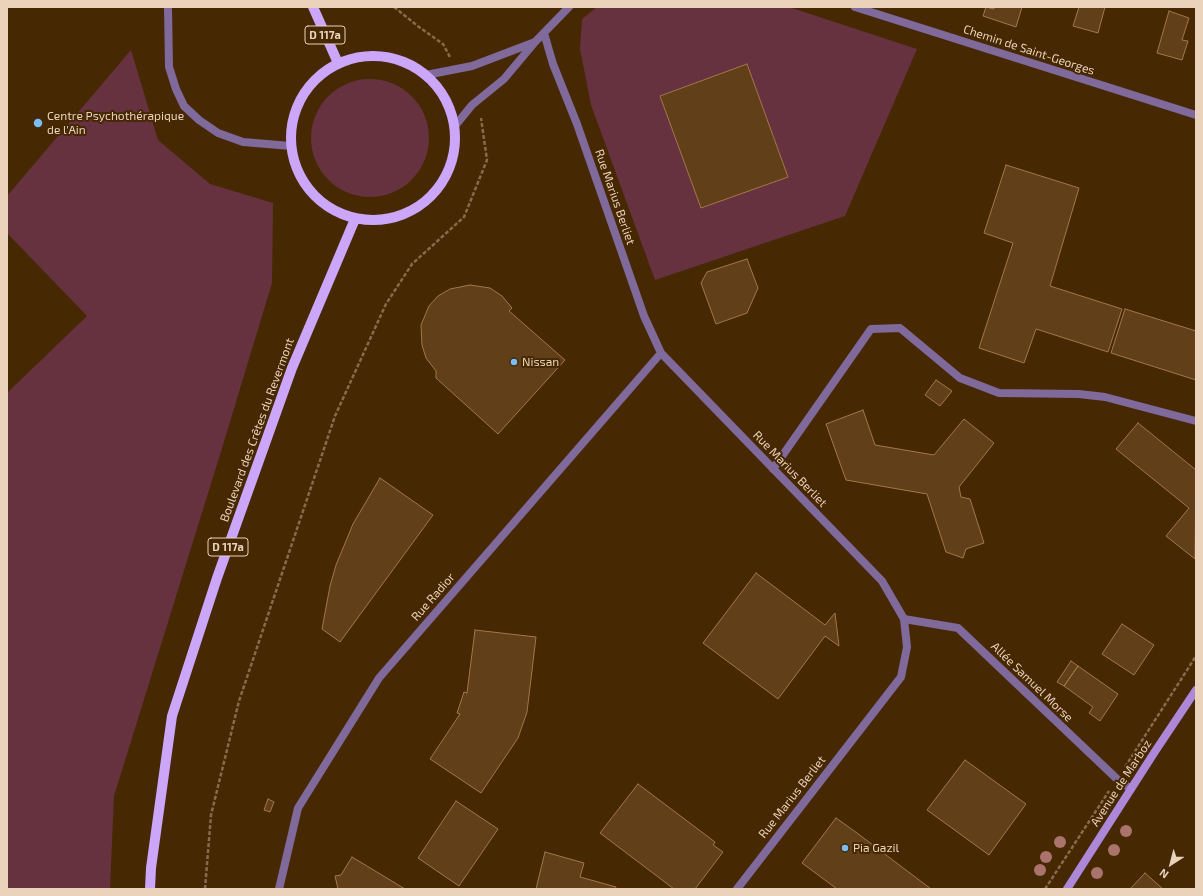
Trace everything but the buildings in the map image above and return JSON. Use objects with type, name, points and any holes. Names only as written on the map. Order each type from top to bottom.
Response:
[{"type":"main road","name":"D 117a","points":[[314,7],[338,64]]},
{"type":"main road","points":[[384,56],[406,62],[426,75],[440,90],[450,107],[455,126],[455,153],[446,178],[430,199],[407,214],[382,220],[355,219],[331,209],[311,193],[298,171],[291,146],[292,121],[301,97],[317,78],[338,64],[360,57],[384,56]]},
{"type":"main road","name":"Boulevard des Crêtes du Revermont","points":[[150,889],[151,868],[172,716],[217,578],[292,368],[355,219]]},
{"type":"main road","name":"Avenue de Marboz","points":[[1067,889],[1196,690]]},
{"type":"street","points":[[168,7],[168,67],[184,106],[199,120],[218,133],[243,142],[291,146]]},
{"type":"street","points":[[455,126],[472,105],[504,79],[535,42],[569,7]]},
{"type":"street","name":"Chemin de Saint-Georges","points":[[855,7],[1196,115]]},
{"type":"street","name":"Rue Marius Berliet","points":[[544,33],[553,64],[577,124],[644,316],[661,353],[882,581],[904,619],[907,647],[901,677],[737,889]]},
{"type":"street","points":[[426,75],[472,66],[535,42]]},
{"type":"street","points":[[773,469],[871,329],[900,328],[960,378],[999,393],[1078,394],[1104,397],[1196,422]]},
{"type":"street","name":"Rue Radior","points":[[279,889],[298,808],[379,678],[661,353]]},
{"type":"street","name":"Allée Samuel Morse","points":[[904,619],[958,628],[1117,779],[1131,789]]},
{"type":"path","points":[[394,7],[443,44],[457,69]]},
{"type":"path","points":[[205,889],[211,815],[239,700],[335,416],[386,304],[412,264],[464,217],[487,160],[478,100]]},
{"type":"shaded area","points":[[597,7],[789,7],[917,49],[845,216],[655,280],[591,105],[580,49],[582,19]]},
{"type":"shaded area","points":[[131,50],[158,140],[210,184],[273,203],[272,283],[114,796],[110,889],[7,889],[7,393],[87,316],[7,233],[7,196]]},
{"type":"shaded area","points":[[370,79],[381,80],[393,84],[412,96],[424,115],[428,127],[428,149],[424,161],[412,180],[393,192],[381,196],[370,197],[359,196],[347,192],[328,180],[316,161],[312,149],[311,138],[312,127],[316,115],[328,96],[347,84],[359,80]]},
{"type":"place","name":"Centre Psychothérapique de l'Ain","points":[[38,123]]},
{"type":"place","name":"Nissan","points":[[514,362]]},
{"type":"place","name":"Pia Gazil","points":[[845,848]]}]
